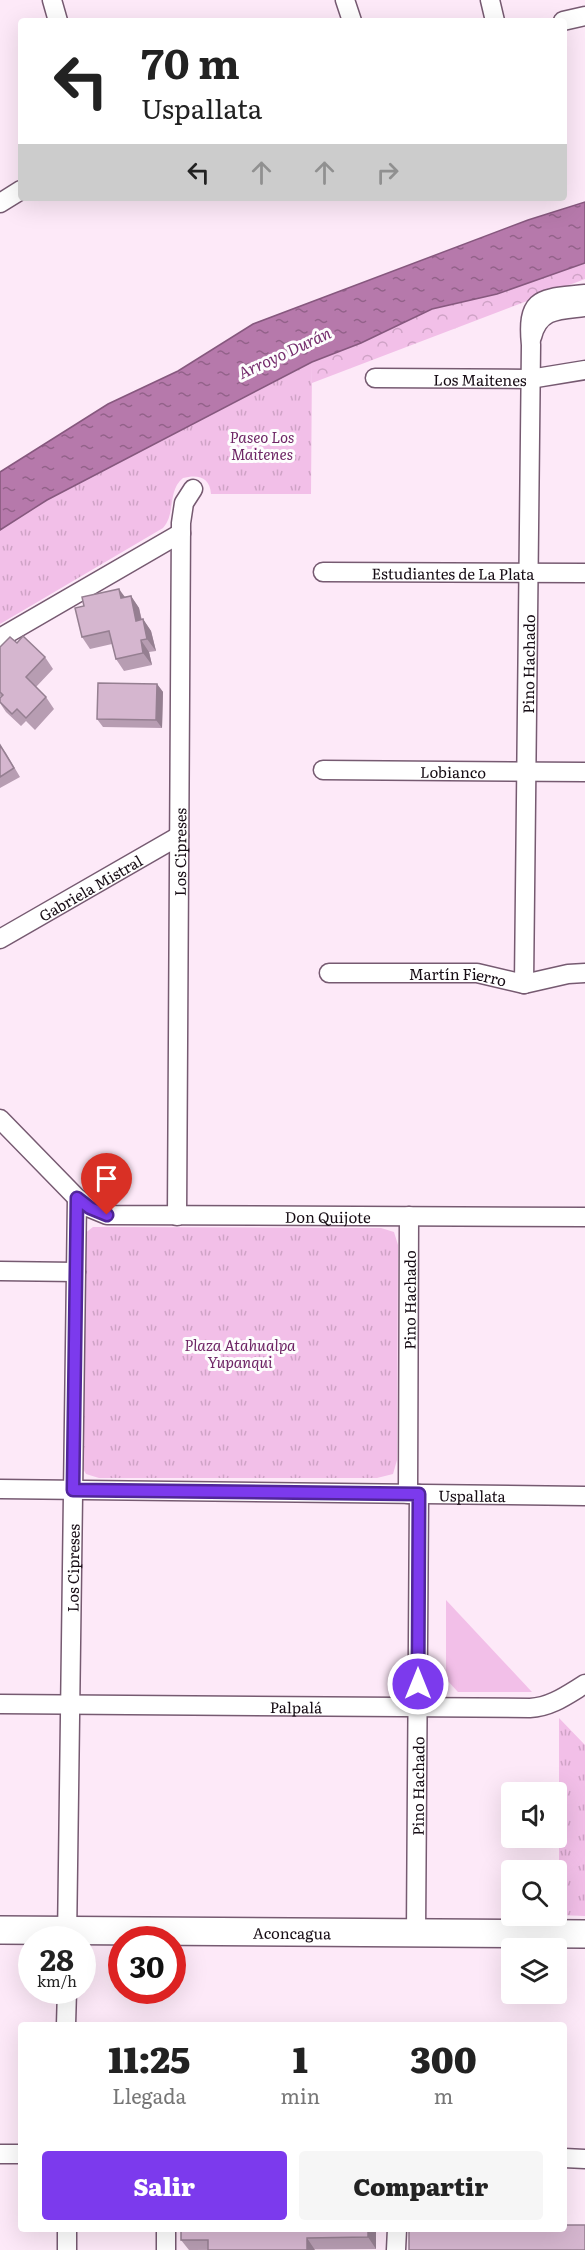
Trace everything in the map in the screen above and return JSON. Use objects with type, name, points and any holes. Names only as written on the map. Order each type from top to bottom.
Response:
[{"type":"street","points":[[52,0],[57,18]]},
{"type":"street","points":[[345,0],[351,18]]},
{"type":"street","points":[[490,0],[494,18]]},
{"type":"street","points":[[567,20],[585,16]]},
{"type":"street","points":[[0,204],[18,192]]},
{"type":"street","name":"Pino Hachado","points":[[524,984],[531,345],[529,318],[537,305],[553,298],[585,294]]},
{"type":"street","points":[[531,345],[535,327],[545,315],[556,310],[585,306]]},
{"type":"street","name":"Los Maitenes","points":[[375,378],[530,379],[585,370]]},
{"type":"street","name":"Los Cipreses","points":[[177,1216],[181,532],[182,509],[193,489]]},
{"type":"street","points":[[0,638],[181,532]]},
{"type":"street","name":"Estudiantes de La Plata","points":[[323,572],[585,573]]},
{"type":"street","name":"Lobianco","points":[[323,770],[585,772]]},
{"type":"street","name":"Gabriela Mistral","points":[[0,939],[179,836]]},
{"type":"street","name":"Martín Fierro","points":[[329,973],[477,973],[524,984],[568,974],[585,973]]},
{"type":"street","name":"Don Quijote","points":[[0,1119],[77,1198],[90,1208],[107,1215],[585,1217]]},
{"type":"street","name":"Los Cipreses","points":[[68,1926],[77,1198]]},
{"type":"street","name":"Pino Hachado","points":[[409,1216],[417,1708],[416,1933]]},
{"type":"street","points":[[0,1271],[76,1272]]},
{"type":"street","name":"Uspallata","points":[[0,1489],[585,1496]]},
{"type":"street","name":"Palpalá","points":[[0,1704],[537,1708],[556,1702],[585,1684]]},
{"type":"street","name":"Aconcagua","points":[[0,1930],[18,1931]]},
{"type":"street","name":"Aconcagua","points":[[96,1935],[585,1934]]},
{"type":"street","points":[[66,2022],[67,2004]]},
{"type":"street","points":[[0,2154],[18,2154]]},
{"type":"street","points":[[567,2158],[585,2159]]},
{"type":"street","points":[[67,2232],[68,2250]]},
{"type":"street","points":[[166,2232],[166,2250]]},
{"type":"street","points":[[396,2250],[397,2232]]},
{"type":"street","points":[[409,2232],[409,2250]]},
{"type":"green space","points":[[585,263],[585,279],[312,383],[312,362],[361,343],[432,309],[497,294]]},
{"type":"green space","name":"Paseo Los Maitenes","points":[[312,362],[311,494],[211,494],[206,480],[194,476],[183,478],[175,489],[169,516],[163,528],[0,624],[0,530],[47,500]]},
{"type":"green space","name":"Plaza Atahualpa Yupanqui","points":[[93,1227],[381,1228],[394,1232],[398,1245],[397,1460],[393,1474],[377,1478],[99,1478],[86,1474],[82,1467],[84,1234]]},
{"type":"green space","points":[[446,1600],[532,1692],[458,1692],[446,1679]]},
{"type":"green space","points":[[559,1718],[585,1745],[585,1916],[567,1915],[567,1860],[559,1860],[559,1848],[567,1848],[567,1782],[559,1782]]},
{"type":"water","name":"Arroyo Durán","points":[[585,202],[585,263],[497,294],[432,309],[361,343],[312,362],[47,500],[0,530],[0,472],[108,404],[178,371],[253,324],[528,220]]},
{"type":"building","points":[[119,589],[121,598],[131,596],[136,621],[143,619],[147,639],[141,640],[143,653],[116,659],[109,631],[82,637],[75,608],[84,606],[82,597]]},
{"type":"building","points":[[23,636],[45,657],[26,677],[46,697],[26,718],[17,709],[12,714],[0,702],[3,695],[0,692],[0,647],[10,637],[17,643]]},
{"type":"building","points":[[98,683],[157,684],[156,720],[97,719]]},
{"type":"building","points":[[0,745],[14,768],[0,777]]},
{"type":"building","points":[[567,2225],[585,2225],[585,2250],[409,2250],[409,2232],[567,2232]]},
{"type":"building","points":[[181,2232],[368,2232],[368,2237],[307,2238],[307,2250],[208,2250],[208,2240],[181,2240]]},
{"type":"route","points":[[107,1215],[90,1208],[77,1198],[73,1490],[419,1494],[418,1684]]}]
